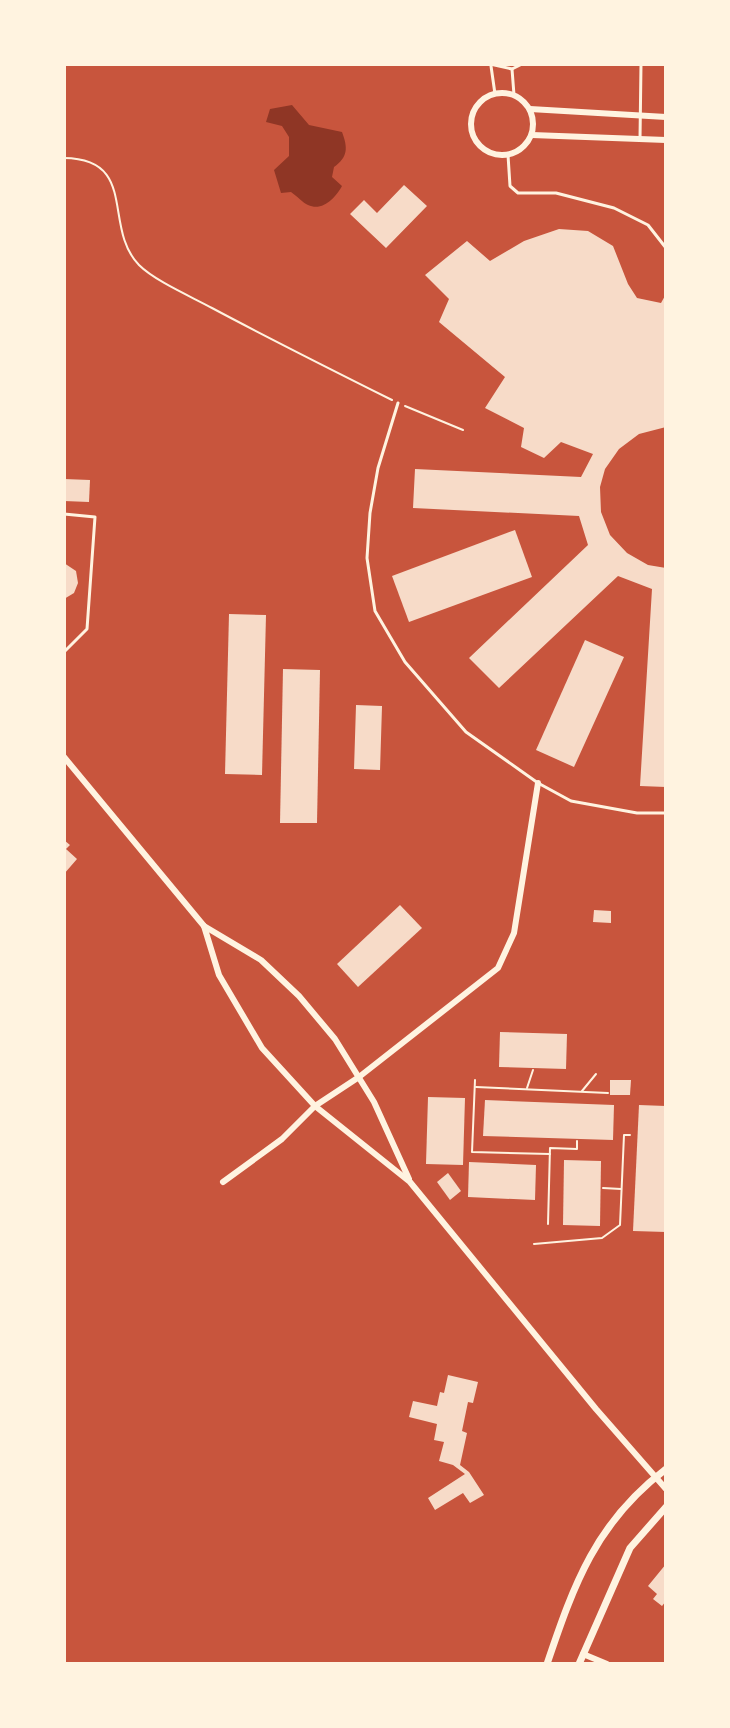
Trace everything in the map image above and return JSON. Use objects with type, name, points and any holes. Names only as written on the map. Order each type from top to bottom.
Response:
[{"type":"street","points":[[495,94],[514,95],[530,109],[534,122],[527,145],[508,155],[487,152],[473,136],[472,115],[485,98],[495,94]]},
{"type":"street","points":[[530,109],[666,117]]},
{"type":"street","points":[[532,135],[666,140]]},
{"type":"street","points":[[64,757],[204,926],[261,960],[299,996],[335,1039],[374,1102],[410,1182]]},
{"type":"street","points":[[223,1182],[282,1139],[315,1106],[359,1077],[498,968],[514,933],[538,783]]},
{"type":"street","points":[[204,926],[219,975],[262,1048],[315,1106],[410,1182],[596,1409],[666,1489]]},
{"type":"street","points":[[547,1664],[576,1587],[603,1532],[636,1493],[666,1469]]},
{"type":"street","points":[[579,1664],[630,1548],[666,1507]]},
{"type":"street","points":[[583,1654],[607,1664]]},
{"type":"lane","points":[[495,94],[491,65],[512,69],[522,64]]},
{"type":"lane","points":[[640,139],[641,64]]},
{"type":"lane","points":[[512,69],[514,95]]},
{"type":"lane","points":[[508,155],[510,186],[518,193],[556,193],[614,208],[648,225],[666,248]]},
{"type":"lane","points":[[398,403],[378,468],[370,513],[367,558],[375,611],[405,662],[466,732],[538,783],[571,801],[637,813],[666,813]]},
{"type":"lane","points":[[64,514],[95,517],[87,629],[64,652]]},
{"type":"path","points":[[64,158],[85,158],[110,176],[116,191],[121,235],[139,264],[177,289],[298,354],[398,403],[463,430]]},
{"type":"path","points":[[527,1089],[533,1070]]},
{"type":"path","points":[[576,1100],[579,1092],[596,1074]]},
{"type":"path","points":[[475,1080],[472,1152],[550,1154]]},
{"type":"path","points":[[475,1087],[608,1093]]},
{"type":"path","points":[[517,1089],[517,1098]]},
{"type":"path","points":[[534,1244],[602,1238],[620,1225],[624,1135],[630,1135]]},
{"type":"path","points":[[548,1224],[550,1148],[577,1149],[577,1141]]},
{"type":"path","points":[[603,1188],[621,1189]]},
{"type":"shaded area","points":[[292,105],[309,125],[342,132],[344,138],[346,152],[334,167],[332,177],[342,186],[333,199],[319,207],[306,204],[291,192],[281,193],[274,170],[289,156],[289,137],[282,126],[266,122],[270,109]]},
{"type":"building","points":[[404,185],[427,206],[386,248],[350,214],[364,200],[377,213]]},
{"type":"building","points":[[559,229],[588,231],[613,246],[637,298],[661,303],[666,294],[666,427],[639,434],[619,449],[605,469],[600,487],[601,512],[610,535],[627,553],[648,565],[666,568],[666,787],[640,786],[652,589],[618,576],[499,688],[469,658],[588,545],[579,516],[413,508],[415,469],[581,477],[593,454],[561,442],[544,458],[521,447],[524,428],[485,408],[505,377],[439,322],[449,299],[425,275],[467,241],[490,261],[524,241]]},
{"type":"building","points":[[64,479],[90,480],[89,502],[64,501]]},
{"type":"building","points":[[515,530],[532,577],[409,622],[392,576]]},
{"type":"building","points":[[64,563],[76,571],[78,583],[74,593],[64,599]]},
{"type":"building","points":[[229,614],[266,615],[262,775],[225,774]]},
{"type":"building","points":[[585,640],[624,657],[574,767],[536,750]]},
{"type":"building","points":[[283,669],[320,670],[317,823],[280,823]]},
{"type":"building","points":[[356,705],[382,706],[380,770],[354,769]]},
{"type":"building","points":[[64,840],[70,845],[66,849],[77,859],[64,874]]},
{"type":"building","points":[[400,905],[422,928],[358,987],[337,964]]},
{"type":"building","points":[[594,910],[611,911],[611,923],[593,922]]},
{"type":"building","points":[[500,1032],[567,1034],[566,1069],[499,1067]]},
{"type":"building","points":[[610,1080],[631,1080],[630,1095],[610,1095]]},
{"type":"building","points":[[428,1097],[465,1098],[463,1165],[426,1164]]},
{"type":"building","points":[[485,1100],[614,1105],[613,1140],[483,1136]]},
{"type":"building","points":[[639,1105],[666,1106],[666,1232],[633,1231]]},
{"type":"building","points":[[564,1160],[601,1161],[600,1226],[563,1225]]},
{"type":"building","points":[[469,1162],[536,1165],[535,1200],[468,1197]]},
{"type":"building","points":[[448,1173],[461,1191],[450,1200],[437,1182]]},
{"type":"building","points":[[448,1375],[478,1382],[473,1403],[468,1402],[462,1431],[467,1433],[460,1465],[469,1472],[484,1495],[470,1503],[463,1493],[435,1510],[428,1498],[465,1474],[453,1465],[439,1461],[444,1442],[434,1440],[437,1424],[409,1417],[413,1401],[437,1406]]},
{"type":"building","points":[[666,1564],[666,1601],[662,1606],[653,1599],[657,1594],[648,1586]]}]
